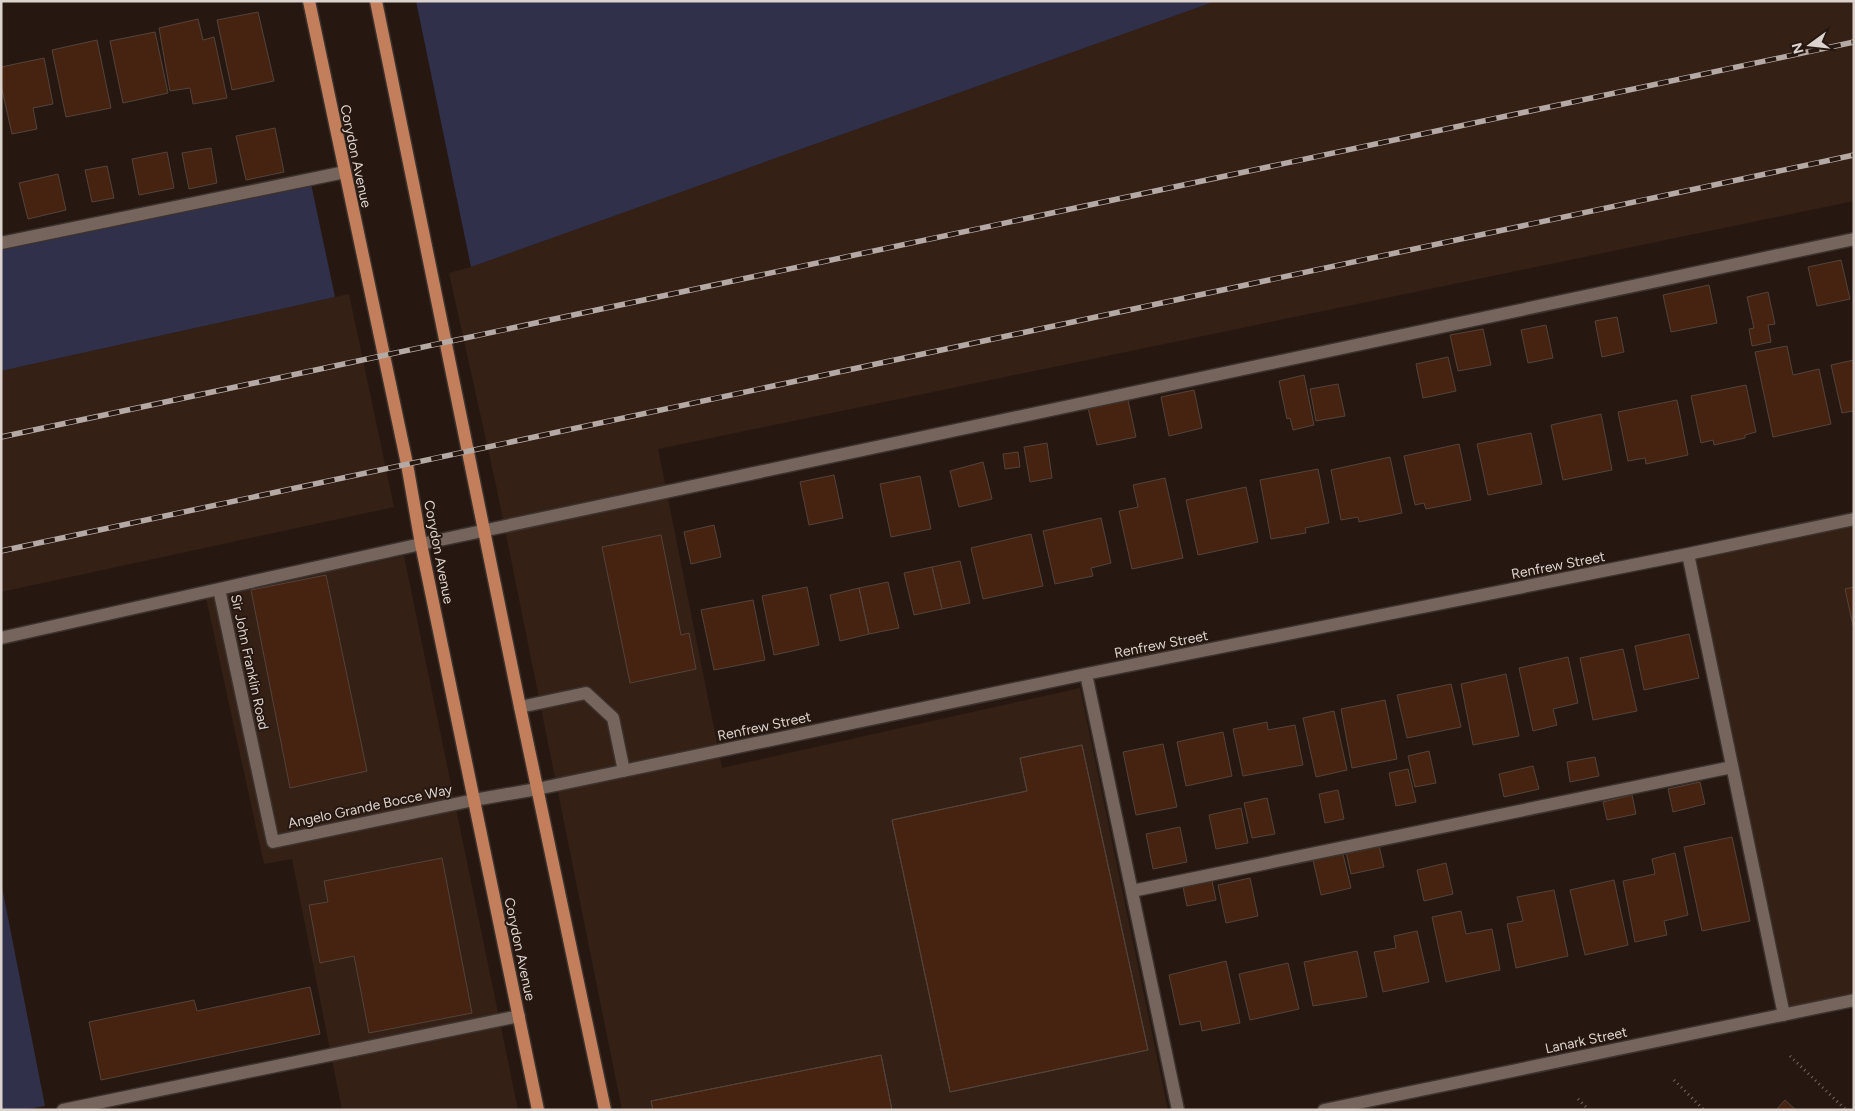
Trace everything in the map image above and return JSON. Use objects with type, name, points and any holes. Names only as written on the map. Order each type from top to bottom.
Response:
[{"type":"main road","name":"Corydon Avenue","points":[[309,1],[407,464],[421,544],[538,1110]]},
{"type":"main road","points":[[376,1],[537,789],[605,1110]]},
{"type":"street","points":[[1,244],[344,172]]},
{"type":"street","points":[[218,589],[421,544],[1854,239]]},
{"type":"street","name":"Renfrew Street","points":[[474,800],[537,789],[1086,674],[1854,519]]},
{"type":"street","points":[[1688,554],[1784,1015]]},
{"type":"street","name":"Sir John Franklin Road","points":[[1,638],[218,589],[273,842]]},
{"type":"street","points":[[1086,674],[1178,1110]]},
{"type":"street","points":[[520,706],[586,693],[613,718],[624,771]]},
{"type":"street","points":[[1132,891],[1732,767]]},
{"type":"street","name":"Angelo Grande Bocce Way","points":[[273,842],[474,800]]},
{"type":"street","name":"Lanark Street","points":[[1324,1110],[1854,1000]]},
{"type":"street","points":[[63,1110],[519,1016]]},
{"type":"path","points":[[1790,1056],[1846,1110]]},
{"type":"path","points":[[1674,1080],[1704,1110]]},
{"type":"path","points":[[1578,1099],[1589,1110]]},
{"type":"shaded area","points":[[416,1],[1216,1],[471,267]]},
{"type":"shaded area","points":[[1216,1],[1854,1],[1854,201],[658,449],[722,768],[1080,688],[1168,1110],[622,1110],[496,485],[449,273],[471,267]]},
{"type":"shaded area","points":[[310,179],[335,297],[1,371],[1,243]]},
{"type":"shaded area","points":[[349,294],[394,507],[1,592],[1,371]]},
{"type":"shaded area","points":[[1854,519],[1854,1000],[1784,1015],[1688,554]]},
{"type":"shaded area","points":[[404,556],[518,1110],[342,1110],[292,859],[264,864],[206,598]]},
{"type":"shaded area","points":[[1,882],[45,1106],[24,1110],[1,1110]]},
{"type":"building","points":[[258,12],[274,81],[232,90],[217,20]]},
{"type":"building","points":[[198,19],[203,40],[214,37],[227,98],[193,104],[190,88],[170,91],[159,28]]},
{"type":"building","points":[[155,32],[168,93],[123,103],[110,41]]},
{"type":"building","points":[[97,40],[111,108],[66,117],[52,50]]},
{"type":"building","points":[[44,58],[53,104],[33,108],[37,129],[12,134],[1,85],[1,67]]},
{"type":"building","points":[[275,128],[284,172],[246,180],[236,136]]},
{"type":"building","points":[[211,148],[217,183],[189,189],[182,153]]},
{"type":"building","points":[[167,152],[174,188],[139,195],[132,159]]},
{"type":"building","points":[[107,166],[114,198],[92,202],[85,170]]},
{"type":"building","points":[[58,174],[66,210],[28,219],[19,183]]},
{"type":"building","points":[[1841,260],[1850,299],[1817,306],[1808,267]]},
{"type":"building","points":[[1709,285],[1717,323],[1671,332],[1663,295]]},
{"type":"building","points":[[1768,292],[1775,324],[1768,325],[1771,342],[1752,346],[1749,329],[1754,328],[1747,297]]},
{"type":"building","points":[[1617,317],[1624,352],[1602,357],[1595,321]]},
{"type":"building","points":[[1546,325],[1553,358],[1528,363],[1521,330]]},
{"type":"building","points":[[1483,329],[1491,365],[1458,371],[1450,335]]},
{"type":"building","points":[[1787,346],[1793,375],[1819,369],[1831,424],[1773,437],[1755,352]]},
{"type":"building","points":[[1448,357],[1456,391],[1423,398],[1416,364]]},
{"type":"building","points":[[1854,360],[1854,414],[1853,411],[1842,413],[1831,365]]},
{"type":"building","points":[[1304,375],[1314,425],[1293,430],[1290,418],[1287,419],[1279,381]]},
{"type":"building","points":[[1338,384],[1345,416],[1316,421],[1310,389]]},
{"type":"building","points":[[1746,385],[1756,432],[1745,435],[1745,438],[1714,445],[1713,440],[1701,443],[1691,396]]},
{"type":"building","points":[[1194,390],[1202,428],[1169,436],[1161,397]]},
{"type":"building","points":[[1128,400],[1136,437],[1097,445],[1088,408]]},
{"type":"building","points":[[1677,400],[1688,455],[1646,464],[1645,458],[1628,461],[1618,412]]},
{"type":"building","points":[[1601,414],[1612,470],[1563,480],[1551,425]]},
{"type":"building","points":[[1531,433],[1542,484],[1488,495],[1477,444]]},
{"type":"building","points":[[1047,443],[1052,478],[1030,482],[1024,447]]},
{"type":"building","points":[[1459,444],[1471,500],[1426,509],[1424,503],[1415,505],[1404,456]]},
{"type":"building","points":[[1018,452],[1020,467],[1005,469],[1003,454]]},
{"type":"building","points":[[1390,457],[1402,513],[1359,522],[1358,517],[1341,520],[1331,470]]},
{"type":"building","points":[[983,462],[992,499],[959,507],[950,471]]},
{"type":"building","points":[[1318,469],[1329,523],[1305,528],[1306,533],[1271,539],[1260,480]]},
{"type":"building","points":[[834,475],[843,518],[809,525],[800,482]]},
{"type":"building","points":[[920,476],[931,529],[891,537],[880,484]]},
{"type":"building","points":[[1165,478],[1183,558],[1132,569],[1119,511],[1138,507],[1133,485]]},
{"type":"building","points":[[1246,487],[1258,542],[1198,555],[1186,500]]},
{"type":"building","points":[[1101,518],[1111,563],[1091,568],[1093,576],[1055,584],[1043,531]]},
{"type":"building","points":[[714,525],[721,557],[691,564],[684,532]]},
{"type":"building","points":[[1031,534],[1043,586],[983,599],[971,548]]},
{"type":"building","points":[[661,535],[681,635],[689,633],[696,669],[630,683],[602,547]]},
{"type":"building","points":[[960,561],[970,603],[942,609],[932,567]]},
{"type":"building","points":[[932,567],[942,609],[914,615],[904,573]]},
{"type":"building","points":[[326,575],[367,771],[290,788],[251,590]]},
{"type":"building","points":[[888,582],[899,628],[869,634],[859,588]]},
{"type":"building","points":[[807,587],[819,645],[774,655],[762,596]]},
{"type":"building","points":[[1854,587],[1854,630],[1845,589]]},
{"type":"building","points":[[859,588],[869,634],[840,641],[830,595]]},
{"type":"building","points":[[753,600],[765,660],[714,670],[701,610]]},
{"type":"building","points":[[1689,634],[1699,678],[1644,690],[1635,646]]},
{"type":"building","points":[[1623,649],[1637,711],[1593,720],[1580,658]]},
{"type":"building","points":[[1568,657],[1578,703],[1553,709],[1557,725],[1533,731],[1519,668]]},
{"type":"building","points":[[1506,674],[1519,736],[1473,745],[1461,684]]},
{"type":"building","points":[[1451,684],[1461,727],[1407,738],[1397,695]]},
{"type":"building","points":[[1385,700],[1397,759],[1352,768],[1341,709]]},
{"type":"building","points":[[1334,711],[1347,770],[1316,777],[1303,718]]},
{"type":"building","points":[[1267,722],[1268,730],[1295,725],[1303,765],[1243,776],[1233,729]]},
{"type":"building","points":[[1223,732],[1232,776],[1186,786],[1177,742]]},
{"type":"building","points":[[1163,744],[1177,807],[1136,815],[1123,752]]},
{"type":"building","points":[[1082,745],[1148,1050],[950,1092],[892,820],[1027,791],[1020,758]]},
{"type":"building","points":[[1082,745],[1148,1050],[950,1092],[892,820],[1027,791],[1020,758]]},
{"type":"building","points":[[1429,751],[1436,783],[1415,787],[1408,756]]},
{"type":"building","points":[[1595,757],[1599,776],[1570,782],[1567,762]]},
{"type":"building","points":[[1533,766],[1539,789],[1504,797],[1499,774]]},
{"type":"building","points":[[1408,769],[1416,802],[1396,806],[1389,773]]},
{"type":"building","points":[[1700,782],[1705,804],[1673,812],[1668,789]]},
{"type":"building","points":[[1338,790],[1344,819],[1325,823],[1319,794]]},
{"type":"building","points":[[1632,795],[1636,814],[1607,820],[1603,802]]},
{"type":"building","points":[[1267,798],[1275,834],[1252,838],[1244,803]]},
{"type":"building","points":[[1241,808],[1248,843],[1216,849],[1209,815]]},
{"type":"building","points":[[1180,827],[1187,862],[1153,869],[1146,834]]},
{"type":"building","points":[[1732,837],[1750,921],[1702,931],[1684,847]]},
{"type":"building","points":[[1379,846],[1384,867],[1351,874],[1346,852]]},
{"type":"building","points":[[1675,853],[1688,915],[1664,921],[1667,935],[1635,942],[1623,881],[1655,874],[1652,859]]},
{"type":"building","points":[[1343,854],[1351,888],[1321,895],[1313,860]]},
{"type":"building","points":[[442,858],[472,1013],[369,1033],[354,956],[320,963],[309,905],[328,902],[324,881]]},
{"type":"building","points":[[1446,863],[1453,894],[1424,901],[1417,870]]},
{"type":"building","points":[[1250,878],[1258,916],[1226,923],[1218,885]]},
{"type":"building","points":[[1614,880],[1628,945],[1585,955],[1570,890]]},
{"type":"building","points":[[1212,881],[1216,900],[1187,906],[1183,887]]},
{"type":"building","points":[[1554,890],[1568,956],[1516,968],[1507,924],[1523,921],[1517,897]]},
{"type":"building","points":[[1461,911],[1466,934],[1492,929],[1500,970],[1446,982],[1432,917]]},
{"type":"building","points":[[1417,931],[1429,982],[1383,992],[1374,952],[1396,948],[1394,936]]},
{"type":"building","points":[[1357,951],[1367,997],[1313,1006],[1304,962]]},
{"type":"building","points":[[1226,961],[1240,1023],[1202,1031],[1200,1021],[1180,1025],[1169,975]]},
{"type":"building","points":[[1288,963],[1299,1009],[1250,1020],[1239,974]]},
{"type":"building","points":[[310,987],[320,1034],[101,1080],[89,1022],[194,1000],[197,1011]]},
{"type":"building","points":[[881,1055],[892,1110],[653,1110],[651,1101]]},
{"type":"building","points":[[881,1055],[892,1110],[653,1110],[651,1101]]},
{"type":"building","points":[[1785,1100],[1796,1110],[1776,1110]]},
{"type":"railway","points":[[1,437],[1854,42]]},
{"type":"railway","points":[[1,551],[1854,155]]}]
